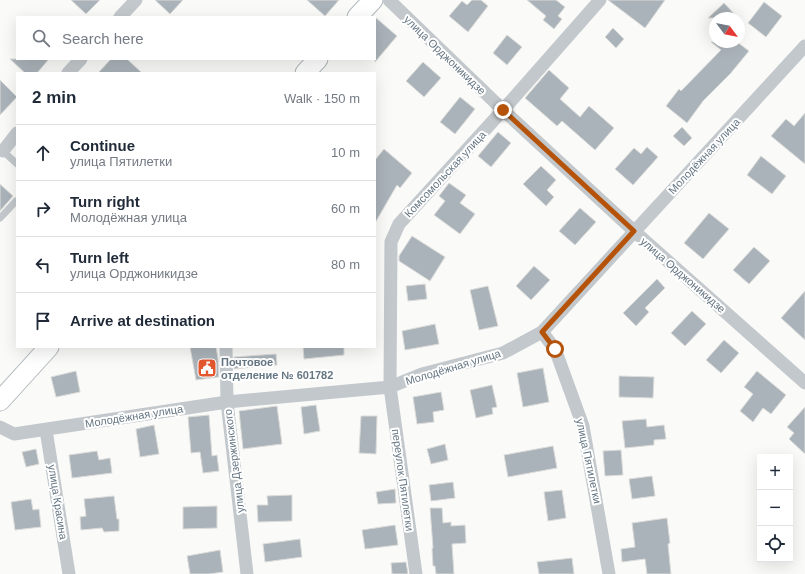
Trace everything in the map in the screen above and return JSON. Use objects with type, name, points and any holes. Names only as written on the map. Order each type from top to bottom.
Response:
[{"type":"main road","points":[[358,16],[373,0]]},
{"type":"main road","points":[[306,72],[317,60]]},
{"type":"main road","points":[[0,401],[48,348]]},
{"type":"street","points":[[121,16],[136,0]]},
{"type":"street","name":"улица Орджоникидзе","points":[[389,0],[503,110],[634,231],[802,375]]},
{"type":"street","name":"Комсомольская улица","points":[[390,387],[391,242],[400,224],[600,0]]},
{"type":"street","name":"Молодёжная улица","points":[[0,427],[14,434],[227,402],[390,387],[422,374],[502,353],[542,332],[805,46]]},
{"type":"street","points":[[69,72],[80,60]]},
{"type":"street","points":[[2,150],[16,134]]},
{"type":"street","name":"улица Пятилетки","points":[[542,332],[555,349],[583,426],[609,574]]},
{"type":"street","name":"улица Дзержинского","points":[[226,348],[227,402],[247,574]]},
{"type":"street","name":"переулок Пятилетки","points":[[390,387],[416,574]]},
{"type":"street","name":"улица Красина","points":[[46,430],[69,574]]},
{"type":"lane","points":[[2,150],[16,163]]},
{"type":"lane","points":[[0,218],[16,201]]},
{"type":"building","points":[[71,0],[100,0],[86,14]]},
{"type":"building","points":[[155,0],[183,0],[170,14]]},
{"type":"building","points":[[307,0],[339,0],[325,16]]},
{"type":"building","points":[[472,0],[481,0],[488,6],[468,32],[449,16],[462,1],[467,5]]},
{"type":"building","points":[[527,0],[556,0],[565,7],[558,16],[562,19],[554,29],[543,20],[546,16]]},
{"type":"building","points":[[608,0],[665,0],[645,28]]},
{"type":"building","points":[[764,2],[782,16],[766,37],[748,23]]},
{"type":"building","points":[[724,3],[732,12],[714,12]]},
{"type":"building","points":[[376,18],[397,36],[375,62],[376,60]]},
{"type":"building","points":[[613,28],[624,39],[616,48],[605,37]]},
{"type":"building","points":[[507,35],[522,47],[507,65],[493,53]]},
{"type":"building","points":[[718,48],[745,48],[749,51],[730,74],[703,101],[687,123],[666,106],[679,89],[681,91],[721,50]]},
{"type":"building","points":[[10,59],[48,60],[38,72],[24,72]]},
{"type":"building","points":[[110,60],[128,60],[141,72],[99,72]]},
{"type":"building","points":[[423,62],[441,78],[424,97],[406,81]]},
{"type":"building","points":[[549,70],[569,88],[560,99],[580,117],[589,106],[614,128],[595,150],[562,121],[557,126],[525,98]]},
{"type":"building","points":[[0,80],[16,96],[16,98],[0,115]]},
{"type":"building","points":[[460,97],[475,109],[455,134],[440,122]]},
{"type":"building","points":[[805,113],[805,164],[771,136],[786,119],[794,126]]},
{"type":"building","points":[[682,127],[692,138],[684,146],[673,136]]},
{"type":"building","points":[[498,132],[511,143],[491,167],[478,156]]},
{"type":"building","points":[[647,147],[658,157],[633,185],[615,169],[634,148],[641,154]]},
{"type":"building","points":[[384,149],[412,173],[400,188],[397,185],[376,221],[376,159]]},
{"type":"building","points":[[761,156],[786,176],[772,194],[747,175]]},
{"type":"building","points":[[541,166],[556,180],[547,190],[554,197],[546,206],[523,184]]},
{"type":"building","points":[[449,183],[466,195],[460,203],[475,214],[460,234],[434,215],[445,201],[439,196]]},
{"type":"building","points":[[0,184],[13,196],[0,211]]},
{"type":"building","points":[[580,208],[596,222],[575,245],[559,231]]},
{"type":"building","points":[[709,213],[729,229],[703,259],[684,243]]},
{"type":"building","points":[[412,236],[445,257],[430,281],[399,261],[399,256]]},
{"type":"building","points":[[754,247],[770,261],[749,284],[733,270]]},
{"type":"building","points":[[534,266],[550,280],[531,300],[516,286]]},
{"type":"building","points":[[657,279],[665,288],[645,308],[649,312],[636,326],[623,313]]},
{"type":"building","points":[[425,284],[427,299],[408,301],[406,286]]},
{"type":"building","points":[[488,286],[498,326],[479,330],[470,290]]},
{"type":"building","points":[[805,291],[805,340],[781,318]]},
{"type":"building","points":[[692,311],[706,324],[685,346],[671,333]]},
{"type":"building","points":[[435,324],[439,344],[405,350],[402,331]]},
{"type":"building","points":[[724,340],[739,353],[721,373],[706,360]]},
{"type":"building","points":[[190,348],[216,348],[219,377],[196,380]]},
{"type":"building","points":[[303,348],[344,348],[344,355],[304,359]]},
{"type":"building","points":[[276,354],[277,365],[234,369],[234,357]]},
{"type":"building","points":[[543,368],[549,402],[523,407],[517,373]]},
{"type":"building","points":[[76,371],[80,392],[56,397],[51,377]]},
{"type":"building","points":[[757,371],[786,395],[771,414],[763,408],[753,422],[740,411],[753,394],[744,387]]},
{"type":"building","points":[[619,376],[654,377],[653,398],[619,397]]},
{"type":"building","points":[[492,385],[497,407],[492,408],[493,414],[476,418],[470,390]]},
{"type":"building","points":[[441,392],[444,410],[433,412],[434,422],[417,424],[413,397]]},
{"type":"building","points":[[316,405],[320,431],[304,434],[301,407]]},
{"type":"building","points":[[277,406],[282,444],[243,449],[239,411]]},
{"type":"building","points":[[805,407],[805,454],[789,439],[794,433],[787,427]]},
{"type":"building","points":[[209,415],[212,456],[217,455],[219,471],[203,473],[200,452],[191,453],[188,417]]},
{"type":"building","points":[[361,416],[377,416],[376,454],[359,453]]},
{"type":"building","points":[[646,419],[647,427],[664,425],[666,439],[654,440],[654,445],[625,448],[622,421]]},
{"type":"building","points":[[154,425],[159,454],[140,457],[136,429]]},
{"type":"building","points":[[445,444],[448,460],[431,464],[427,449]]},
{"type":"building","points":[[553,446],[557,468],[508,477],[504,455]]},
{"type":"building","points":[[36,449],[39,464],[26,467],[22,452]]},
{"type":"building","points":[[621,450],[623,475],[605,476],[603,451]]},
{"type":"building","points":[[97,451],[99,460],[110,458],[112,473],[72,478],[69,455]]},
{"type":"building","points":[[652,476],[655,496],[632,499],[629,479]]},
{"type":"building","points":[[453,482],[455,498],[431,501],[429,485]]},
{"type":"building","points":[[395,489],[396,503],[378,504],[376,492]]},
{"type":"building","points":[[562,490],[566,518],[548,521],[544,492]]},
{"type":"building","points":[[292,495],[292,521],[258,522],[257,505],[268,505],[267,496]]},
{"type":"building","points":[[114,496],[117,519],[119,519],[119,531],[104,532],[102,528],[81,530],[80,517],[86,516],[84,499]]},
{"type":"building","points":[[31,499],[33,510],[39,509],[41,527],[15,530],[11,502]]},
{"type":"building","points":[[217,506],[217,528],[183,529],[183,507]]},
{"type":"building","points":[[430,508],[442,508],[443,523],[451,522],[451,526],[465,525],[466,543],[452,544],[454,574],[436,574],[435,566],[433,566]]},
{"type":"building","points":[[667,518],[670,543],[668,544],[671,574],[647,574],[645,559],[622,562],[621,549],[635,547],[632,523]]},
{"type":"building","points":[[395,525],[398,545],[365,549],[362,530]]},
{"type":"building","points":[[300,539],[302,557],[265,562],[263,544]]},
{"type":"building","points":[[220,550],[223,572],[190,574],[187,556]]},
{"type":"building","points":[[572,558],[574,574],[539,574],[537,562]]},
{"type":"building","points":[[406,562],[408,574],[392,574],[391,563]]},
{"type":"place","name":"Почтовое отделение № 601782","points":[[207,368]]},
{"type":"route","points":[[503,110],[634,231],[542,332],[555,349]]}]
